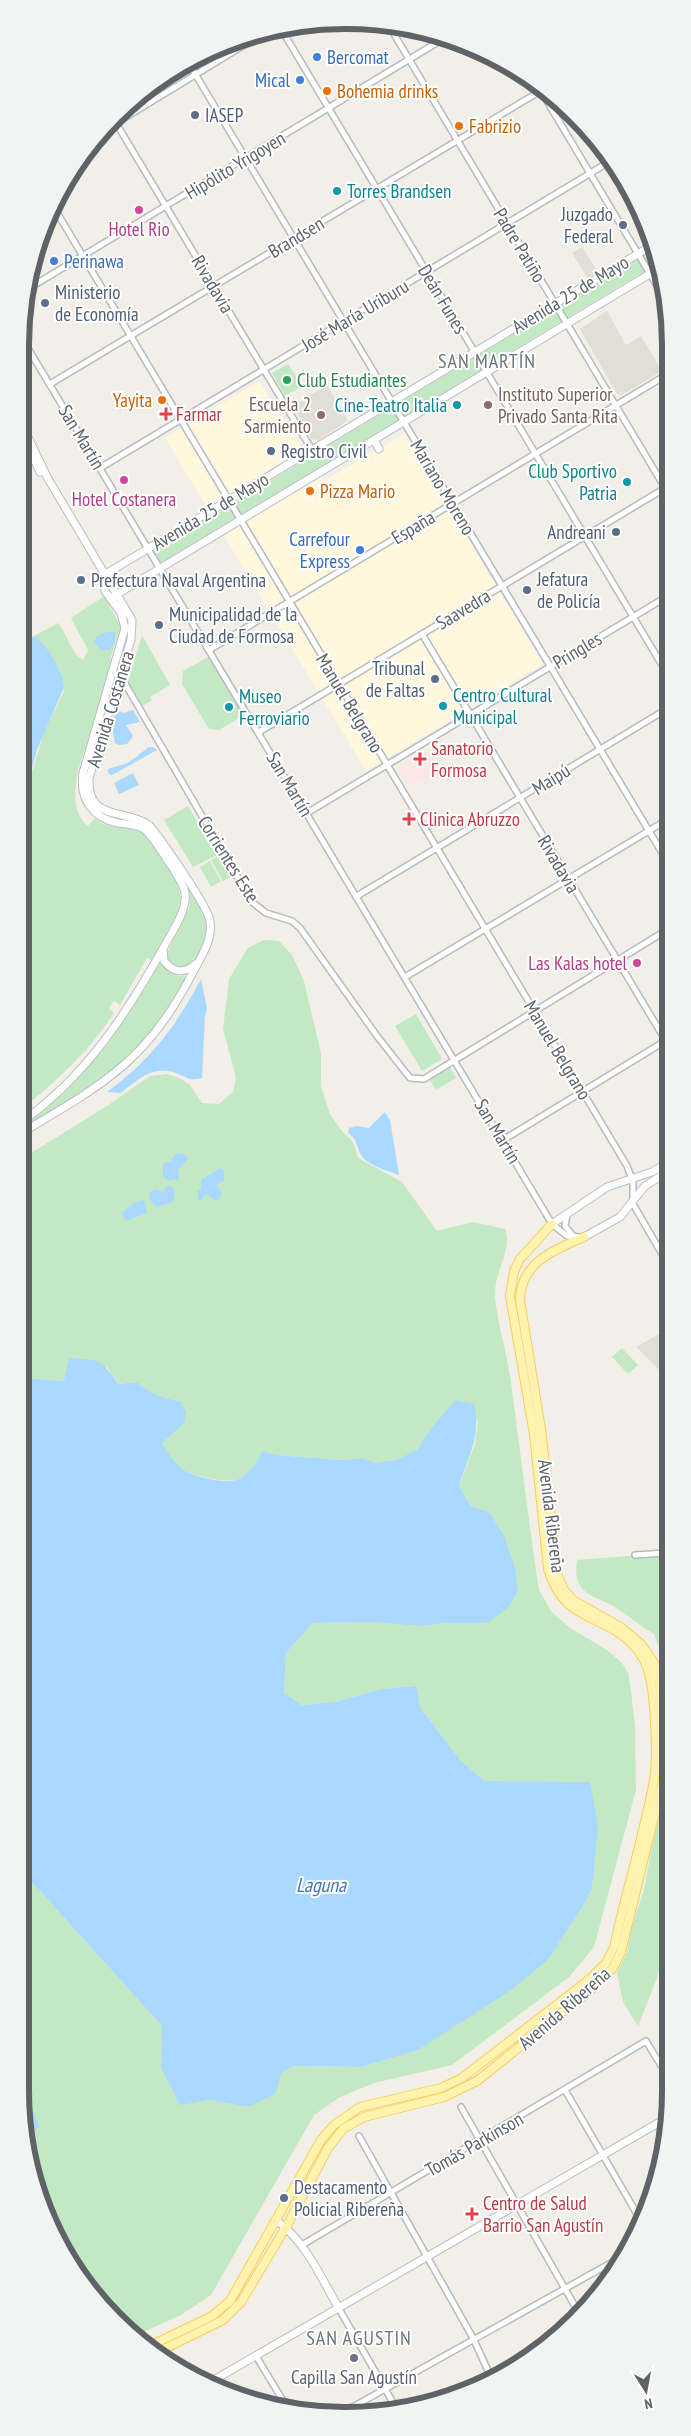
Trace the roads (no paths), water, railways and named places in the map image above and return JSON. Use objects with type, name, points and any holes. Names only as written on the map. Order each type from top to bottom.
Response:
[{"type":"main road","name":"Avenida 25 de Mayo","points":[[103,577],[646,249]]},
{"type":"main road","name":"Avenida 25 de Mayo","points":[[114,596],[653,272]]},
{"type":"main road","name":"Avenida Costanera","points":[[29,438],[47,477],[114,596],[125,628],[117,674],[89,778],[90,794],[101,809],[109,813],[135,818],[149,825],[206,908],[210,921],[210,934],[198,963],[172,1012],[128,1063],[86,1095],[29,1128]]},
{"type":"main road","points":[[374,440],[379,449]]},
{"type":"main road","name":"Avenida Costanera","points":[[29,448],[43,480],[103,577]]},
{"type":"main road","name":"Avenida Costanera","points":[[29,1116],[64,1088],[104,1042],[134,1001],[184,906],[185,892],[181,881],[145,830],[109,820],[95,812],[86,801],[82,786],[83,773],[117,674]]},
{"type":"main road","points":[[164,947],[164,961],[173,970],[185,971],[198,963]]},
{"type":"main road","points":[[552,1224],[607,1187],[632,1178],[661,1172]]},
{"type":"main road","points":[[584,1237],[620,1217],[633,1204],[645,1186],[661,1172]]},
{"type":"main road","name":"Avenida Ribereña","points":[[155,2343],[212,2316],[230,2301],[321,2140],[342,2117],[360,2107],[441,2088],[462,2078],[590,1979],[606,1963],[614,1947],[654,1779],[653,1707],[650,1675],[639,1652],[626,1638],[572,1608],[556,1589],[548,1569],[534,1434],[510,1296],[514,1271],[520,1258],[552,1224]]},
{"type":"main road","name":"Avenida Ribereña","points":[[584,1237],[548,1253],[533,1266],[522,1283],[520,1300],[542,1439],[558,1577],[573,1600],[622,1628],[642,1644],[654,1663],[660,1685],[662,1748]]},
{"type":"main road","name":"Avenida Ribereña","points":[[163,2349],[206,2330],[233,2312],[247,2294],[286,2227],[328,2148],[343,2129],[364,2116],[444,2098],[477,2081],[592,1989],[612,1968],[621,1952],[662,1784]]},
{"type":"main road","points":[[215,2379],[661,2121]]},
{"type":"main road","points":[[276,2220],[286,2227],[302,2245],[338,2307]]},
{"type":"street","name":"Padre Patiño","points":[[393,32],[615,406],[662,481]]},
{"type":"street","name":"Deán Funes","points":[[285,35],[662,665]]},
{"type":"street","name":"Hipólito Yrigoyen","points":[[35,285],[437,43]]},
{"type":"street","points":[[134,110],[242,47]]},
{"type":"street","name":"Mariano Moreno","points":[[192,68],[662,853]]},
{"type":"street","name":"Brandsen","points":[[50,384],[535,92]]},
{"type":"street","points":[[547,102],[656,284]]},
{"type":"street","name":"Rivadavia","points":[[117,127],[312,450]]},
{"type":"street","name":"José María Uriburu","points":[[100,468],[605,164]]},
{"type":"street","name":"Manuel Belgrano","points":[[57,214],[582,1091],[632,1178],[633,1204]]},
{"type":"street","name":"San Martín","points":[[29,350],[552,1224]]},
{"type":"street","name":"España","points":[[210,650],[662,378]]},
{"type":"street","name":"Saavedra","points":[[258,732],[662,492]]},
{"type":"street","name":"Pringles","points":[[306,813],[662,600]]},
{"type":"street","name":"Rivadavia","points":[[422,634],[662,1034]]},
{"type":"street","name":"Corrientes Este","points":[[117,674],[252,902],[266,913],[292,921],[300,928],[377,1036],[410,1078],[424,1079],[662,933]]},
{"type":"street","name":"Maipú","points":[[357,896],[662,713]]},
{"type":"street","points":[[405,976],[662,823]]},
{"type":"street","points":[[503,1140],[662,1043]]},
{"type":"street","points":[[633,1204],[662,1254]]},
{"type":"street","points":[[567,1214],[565,1226],[574,1237]]},
{"type":"street","points":[[552,1224],[561,1233],[574,1237],[584,1237]]},
{"type":"street","points":[[635,1555],[662,1553]]},
{"type":"street","name":"Tomás Parkinson","points":[[302,2245],[646,2041],[662,2067]]},
{"type":"street","points":[[565,2090],[637,2214]]},
{"type":"street","points":[[461,2107],[576,2307]]},
{"type":"street","points":[[359,2136],[473,2338],[489,2373]]},
{"type":"street","points":[[354,2407],[473,2338],[611,2263]]},
{"type":"street","points":[[338,2307],[394,2404]]},
{"type":"street","points":[[256,2356],[283,2401]]},
{"type":"water","points":[[29,562],[32,586],[29,588]]},
{"type":"water","points":[[110,631],[115,633],[115,643],[110,650],[101,650],[94,642],[97,636]]},
{"type":"water","points":[[34,636],[54,659],[64,687],[37,750],[29,779],[29,639]]},
{"type":"water","points":[[133,710],[140,722],[126,725],[133,736],[127,744],[119,745],[115,743],[112,727],[115,713]]},
{"type":"water","points":[[149,747],[157,750],[112,775],[108,773],[108,769],[128,763]]},
{"type":"water","points":[[133,773],[139,785],[119,794],[114,783]]},
{"type":"water","points":[[201,979],[207,1009],[202,1078],[191,1079],[176,1073],[160,1070],[146,1075],[120,1093],[107,1092],[137,1067],[161,1041],[182,1012]]},
{"type":"water","points":[[385,1112],[390,1120],[399,1175],[367,1161],[360,1153],[355,1140],[348,1133],[349,1128],[357,1126],[369,1128]]},
{"type":"water","points":[[181,1153],[186,1155],[188,1159],[179,1169],[179,1179],[169,1181],[163,1176],[163,1164],[171,1161],[175,1154]]},
{"type":"water","points":[[220,1168],[224,1170],[224,1181],[217,1184],[222,1193],[219,1199],[215,1200],[206,1194],[199,1202],[197,1190],[201,1189],[201,1180]]},
{"type":"water","points":[[170,1185],[175,1190],[173,1202],[156,1207],[150,1200],[149,1193],[155,1189],[165,1193],[164,1189]]},
{"type":"water","points":[[144,1200],[147,1213],[126,1221],[122,1213],[132,1204]]},
{"type":"water","name":"Laguna","points":[[69,1358],[93,1360],[103,1365],[118,1384],[137,1382],[146,1390],[157,1395],[180,1401],[186,1412],[184,1423],[162,1443],[174,1461],[184,1470],[204,1478],[220,1481],[234,1480],[244,1476],[262,1451],[276,1455],[342,1460],[363,1458],[376,1463],[398,1459],[417,1450],[432,1427],[455,1400],[474,1404],[476,1416],[475,1437],[459,1486],[471,1506],[489,1512],[504,1536],[516,1571],[518,1592],[508,1608],[487,1623],[446,1623],[419,1626],[369,1622],[313,1623],[286,1653],[284,1693],[302,1705],[335,1702],[382,1689],[416,1686],[420,1707],[461,1761],[485,1781],[590,1782],[598,1826],[592,1889],[582,1908],[548,1960],[511,1990],[418,2050],[361,2067],[293,2066],[281,2074],[275,2094],[248,2107],[209,2100],[180,2105],[161,2068],[162,2026],[29,1879],[29,1378],[64,1381]]},
{"type":"water","points":[[29,2104],[31,2105],[39,2126],[32,2136]]},
{"type":"place","name":"Bercomat","points":[[317,57]]},
{"type":"place","name":"Mical","points":[[300,80]]},
{"type":"place","name":"Bohemia drinks","points":[[327,91]]},
{"type":"place","name":"IASEP","points":[[195,115]]},
{"type":"place","name":"Fabrizio","points":[[459,126]]},
{"type":"place","name":"Torres Brandsen","points":[[337,191]]},
{"type":"place","name":"Hotel Rio","points":[[139,210]]},
{"type":"place","name":"Juzgado Federal","points":[[623,225]]},
{"type":"place","name":"Perinawa","points":[[54,261]]},
{"type":"place","name":"Ministerio de Economía","points":[[45,303]]},
{"type":"place","name":"Club Estudiantes","points":[[287,380]]},
{"type":"place","name":"Yayita","points":[[162,400]]},
{"type":"place","name":"Cine-Teatro Italia","points":[[457,405]]},
{"type":"place","name":"Instituto Superior Privado Santa Rita","points":[[488,405]]},
{"type":"place","name":"Farmar","points":[[166,414]]},
{"type":"place","name":"Escuela 2 Sarmiento","points":[[321,415]]},
{"type":"place","name":"Registro Civil","points":[[271,451]]},
{"type":"place","name":"Hotel Costanera","points":[[124,480]]},
{"type":"place","name":"Club Sportivo Patria","points":[[627,482]]},
{"type":"place","name":"Pizza Mario","points":[[310,491]]},
{"type":"place","name":"Andreani","points":[[616,532]]},
{"type":"place","name":"Carrefour Express","points":[[360,550]]},
{"type":"place","name":"Prefectura Naval Argentina","points":[[81,580]]},
{"type":"place","name":"Jefatura de Policía","points":[[527,590]]},
{"type":"place","name":"Municipalidad de la Ciudad de Formosa","points":[[159,625]]},
{"type":"place","name":"Tribunal de Faltas","points":[[435,679]]},
{"type":"place","name":"Centro Cultural Municipal","points":[[443,706]]},
{"type":"place","name":"Museo Ferroviario","points":[[229,707]]},
{"type":"place","name":"Sanatorio Formosa","points":[[420,759]]},
{"type":"place","name":"Clinica Abruzzo","points":[[409,819]]},
{"type":"place","name":"Las Kalas hotel","points":[[637,963]]},
{"type":"place","name":"Destacamento Policial Ribereña","points":[[284,2198]]},
{"type":"place","name":"Centro de Salud Barrio San Agustín","points":[[472,2214]]},
{"type":"place","name":"Capilla San Agustín","points":[[354,2358]]},
{"type":"district","name":"SAN MARTÍN","points":[[487,361]]},
{"type":"district","name":"SAN AGUSTIN","points":[[359,2338]]}]
